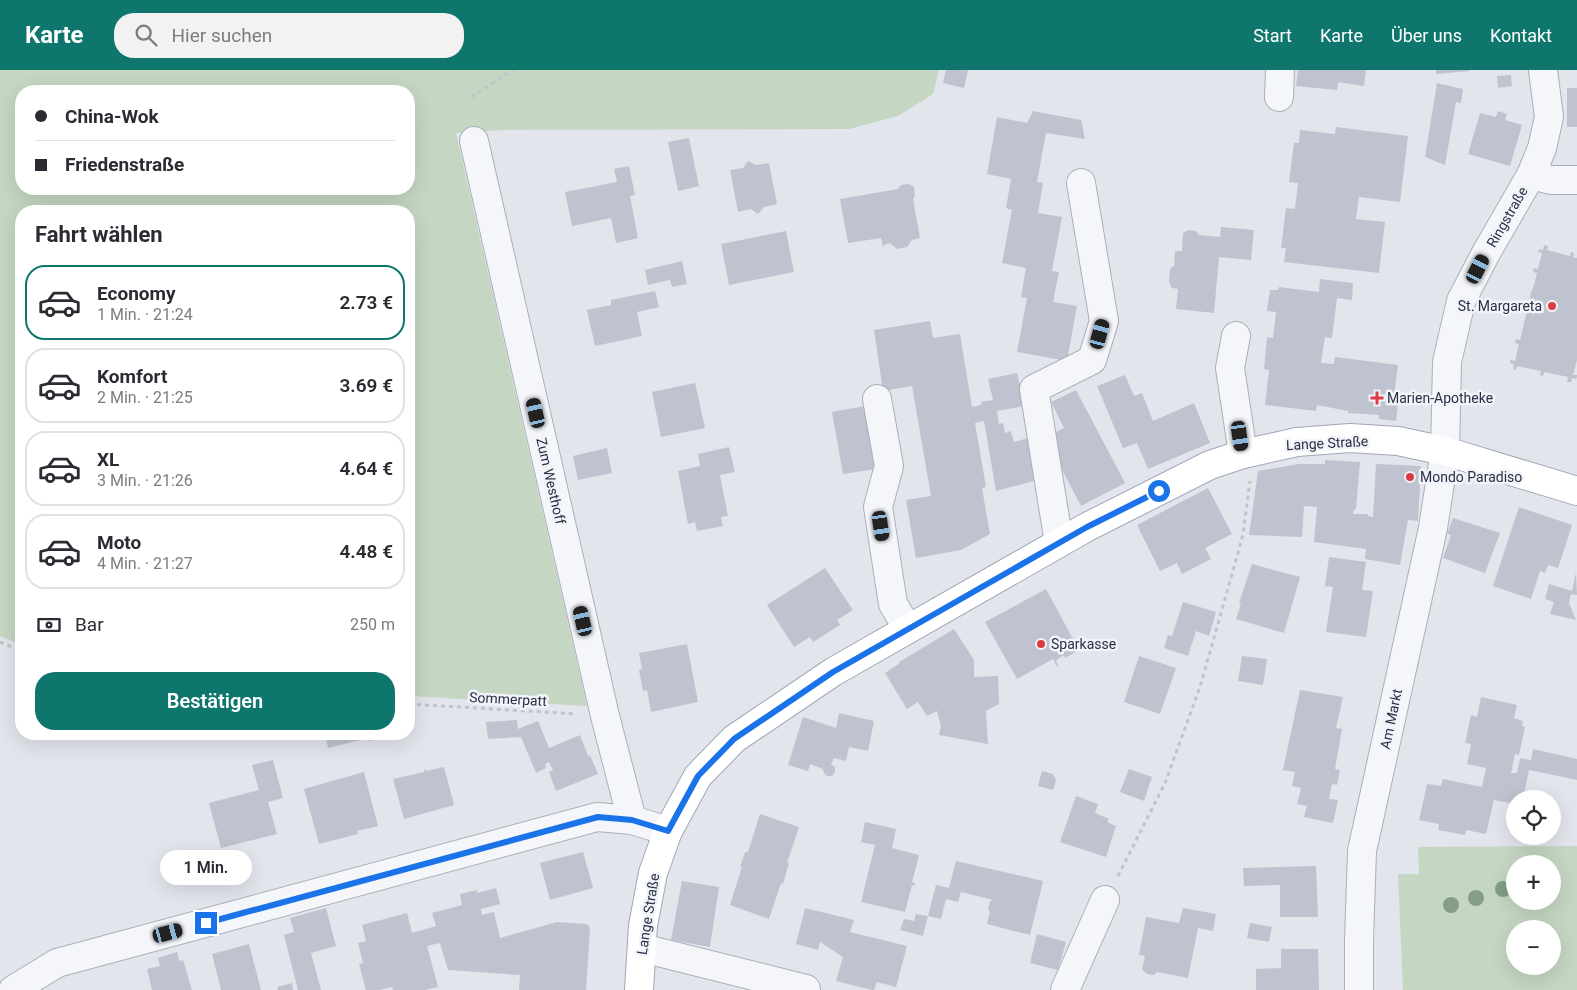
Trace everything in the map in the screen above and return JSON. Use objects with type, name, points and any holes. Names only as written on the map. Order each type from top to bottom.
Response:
[{"type":"main road","name":"Lange Straße","points":[[639,990],[643,926],[653,873],[668,831],[698,776],[734,739],[833,672],[1087,527],[1210,465],[1248,452],[1298,442],[1350,438],[1398,441],[1445,451],[1577,491]]},
{"type":"street","points":[[1278,97],[1280,70]]},
{"type":"street","name":"Ringstraße","points":[[1445,451],[1447,362],[1462,301],[1486,253],[1531,175],[1542,148],[1549,117],[1543,70]]},
{"type":"street","name":"Zum Westhoff","points":[[474,141],[605,716],[632,820]]},
{"type":"street","points":[[1531,175],[1551,180],[1577,180]]},
{"type":"street","points":[[1059,543],[1034,389],[1092,360],[1104,321],[1081,182]]},
{"type":"street","points":[[1236,336],[1230,368],[1248,452]]},
{"type":"street","points":[[877,399],[889,466],[878,507],[893,604],[908,628]]},
{"type":"street","name":"Am Markt","points":[[1359,990],[1362,851],[1433,528],[1445,451]]},
{"type":"street","points":[[13,990],[57,964],[66,961],[598,817],[632,820],[668,831]]},
{"type":"street","points":[[1065,990],[1106,900]]},
{"type":"street","points":[[642,948],[806,989]]},
{"type":"path","points":[[471,97],[513,70]]},
{"type":"path","points":[[1106,900],[1165,783],[1200,687],[1243,534],[1248,452]]},
{"type":"path","points":[[0,642],[15,648]]},
{"type":"path","name":"Sommerpatt","points":[[415,704],[605,716]]},
{"type":"green space","points":[[0,70],[939,70],[933,94],[898,116],[849,129],[502,130],[456,133],[587,706],[415,696],[415,205],[15,205],[15,642],[0,636]]},
{"type":"green space","points":[[1577,846],[1577,990],[1403,990],[1398,874],[1419,874],[1418,847]]},
{"type":"building","points":[[946,70],[968,70],[964,88],[943,83]]},
{"type":"building","points":[[1298,70],[1366,70],[1364,86],[1338,82],[1337,90],[1296,86]]},
{"type":"building","points":[[1436,70],[1469,70],[1470,71],[1436,74]]},
{"type":"building","points":[[1511,75],[1512,86],[1498,88],[1497,76]]},
{"type":"building","points":[[1437,83],[1463,89],[1461,103],[1456,102],[1445,165],[1425,157]]},
{"type":"building","points":[[1567,88],[1577,88],[1577,127],[1567,127]]},
{"type":"building","points":[[1033,111],[1081,120],[1085,139],[1046,133],[1037,182],[1043,183],[1038,213],[1062,217],[1052,271],[1059,272],[1053,302],[1077,306],[1067,361],[1017,352],[1027,298],[1021,297],[1026,268],[1002,263],[1012,210],[1006,208],[1011,179],[987,174],[997,117],[1027,123]]},
{"type":"building","points":[[1498,111],[1507,114],[1505,120],[1522,125],[1510,166],[1468,154],[1480,113],[1496,117]]},
{"type":"building","points":[[1336,127],[1408,136],[1400,202],[1359,197],[1356,219],[1385,222],[1379,273],[1284,262],[1286,248],[1281,248],[1286,208],[1295,209],[1298,183],[1289,182],[1294,143],[1299,143],[1300,130],[1335,134]]},
{"type":"building","points":[[689,138],[699,186],[678,191],[668,142]]},
{"type":"building","points":[[748,161],[756,165],[769,163],[777,204],[764,207],[758,214],[751,209],[738,212],[730,170],[743,168]]},
{"type":"building","points":[[629,166],[635,195],[630,196],[638,238],[616,243],[611,218],[572,226],[565,192],[617,182],[614,169]]},
{"type":"building","points":[[909,184],[914,187],[915,196],[913,199],[920,238],[912,240],[907,247],[897,249],[890,243],[883,247],[881,238],[848,243],[840,199],[898,189],[901,185]]},
{"type":"building","points":[[1221,227],[1254,230],[1251,260],[1219,257],[1214,313],[1176,309],[1178,289],[1172,288],[1169,282],[1170,269],[1174,266],[1175,251],[1182,251],[1183,233],[1189,230],[1196,231],[1199,235],[1220,237]]},
{"type":"building","points":[[786,231],[794,272],[729,285],[721,244]]},
{"type":"building","name":"St. Margareta","points":[[1544,245],[1548,246],[1547,250],[1570,256],[1571,252],[1574,253],[1573,257],[1577,258],[1577,360],[1573,375],[1577,375],[1577,377],[1576,379],[1572,378],[1571,382],[1567,382],[1568,377],[1544,372],[1543,376],[1540,375],[1541,371],[1517,366],[1516,370],[1513,369],[1514,364],[1510,363],[1510,360],[1515,361],[1519,344],[1515,343],[1516,339],[1520,340],[1537,273],[1533,272],[1534,268],[1538,269],[1542,253],[1538,252],[1539,249],[1543,250]]},
{"type":"building","points":[[682,261],[687,284],[672,287],[670,280],[648,285],[645,270]]},
{"type":"building","points":[[1320,279],[1353,283],[1352,300],[1337,298],[1332,338],[1325,337],[1321,363],[1334,364],[1335,357],[1398,365],[1393,404],[1398,405],[1396,421],[1379,419],[1379,415],[1348,413],[1348,411],[1317,405],[1316,411],[1265,405],[1269,370],[1264,369],[1267,337],[1273,338],[1276,312],[1267,311],[1270,290],[1278,290],[1279,287],[1319,292]]},
{"type":"building","points":[[655,291],[659,307],[637,312],[642,336],[595,346],[587,310],[611,305],[611,300]]},
{"type":"building","points":[[930,321],[933,338],[960,334],[972,407],[981,405],[981,402],[993,400],[988,379],[1017,373],[1025,406],[997,411],[999,424],[1003,423],[1005,433],[1011,431],[1014,442],[1028,438],[1037,480],[996,491],[984,421],[975,423],[986,487],[982,488],[990,534],[961,550],[916,558],[906,500],[931,496],[912,386],[883,391],[874,330]]},
{"type":"building","points":[[1125,375],[1134,396],[1142,393],[1153,421],[1194,403],[1210,443],[1148,469],[1137,443],[1123,448],[1097,386]]},
{"type":"building","points":[[695,383],[705,428],[661,437],[652,392]]},
{"type":"building","points":[[1076,390],[1125,483],[1081,506],[1057,460],[1056,452],[1058,451],[1054,433],[1064,428],[1051,402]]},
{"type":"building","points":[[865,406],[876,469],[843,474],[832,412]]},
{"type":"building","points":[[729,447],[735,472],[720,475],[728,516],[721,517],[723,526],[697,531],[695,522],[688,524],[678,471],[700,466],[698,454]]},
{"type":"building","points":[[607,448],[612,473],[578,480],[573,456]]},
{"type":"building","points":[[1325,460],[1360,462],[1356,509],[1354,509],[1353,514],[1368,514],[1368,516],[1373,517],[1376,464],[1421,466],[1418,521],[1408,520],[1400,565],[1365,559],[1366,549],[1314,542],[1317,507],[1304,506],[1302,537],[1249,535],[1258,471],[1298,464],[1325,464]]},
{"type":"building","points":[[1208,488],[1232,534],[1205,548],[1211,559],[1182,574],[1177,563],[1160,571],[1137,525]]},
{"type":"building","points":[[1519,507],[1572,525],[1558,568],[1548,565],[1545,573],[1540,571],[1531,599],[1493,586]]},
{"type":"building","points":[[1453,518],[1500,533],[1485,573],[1443,558],[1451,535],[1447,534]]},
{"type":"building","points":[[1329,557],[1366,562],[1362,590],[1373,591],[1366,637],[1326,632],[1333,587],[1325,586]]},
{"type":"building","points":[[1252,564],[1300,577],[1284,633],[1236,619],[1241,604],[1239,603]]},
{"type":"building","points":[[825,568],[853,610],[837,620],[840,625],[813,642],[810,637],[794,647],[767,605]]},
{"type":"building","points":[[1576,573],[1577,595],[1571,594],[1569,603],[1576,620],[1550,614],[1554,602],[1545,599],[1549,584],[1572,591]]},
{"type":"building","points":[[1046,589],[1079,650],[1065,658],[1064,655],[1056,660],[1057,667],[1053,659],[1017,679],[985,622]]},
{"type":"building","points":[[1183,602],[1216,612],[1209,636],[1196,631],[1188,656],[1164,648],[1168,635],[1172,636]]},
{"type":"building","points":[[954,629],[974,660],[974,677],[998,676],[999,704],[986,711],[988,744],[939,735],[941,726],[937,711],[927,716],[918,702],[907,709],[885,673],[899,662]]},
{"type":"building","points":[[687,644],[698,702],[651,712],[647,690],[643,691],[639,670],[642,669],[639,653]]},
{"type":"building","points":[[1139,656],[1176,668],[1160,714],[1124,702]]},
{"type":"building","points":[[1242,656],[1267,659],[1263,685],[1238,681]]},
{"type":"building","points":[[1300,690],[1343,697],[1336,728],[1342,729],[1335,769],[1340,770],[1337,785],[1332,784],[1329,799],[1338,800],[1333,823],[1304,817],[1307,806],[1297,804],[1301,788],[1292,786],[1295,772],[1283,770]]},
{"type":"building","points":[[1481,697],[1517,705],[1514,718],[1523,721],[1522,726],[1525,727],[1519,755],[1515,754],[1511,773],[1517,773],[1520,758],[1531,760],[1533,749],[1577,759],[1577,780],[1529,770],[1525,790],[1506,790],[1506,802],[1494,800],[1486,834],[1466,830],[1465,835],[1438,830],[1439,824],[1419,820],[1427,784],[1441,786],[1443,779],[1482,787],[1486,768],[1467,764],[1471,744],[1465,743],[1471,715],[1477,717]]},
{"type":"building","points":[[839,713],[874,721],[868,751],[849,747],[846,761],[834,758],[831,765],[835,767],[835,772],[832,776],[827,776],[823,769],[810,764],[808,771],[788,765],[803,717],[836,728]]},
{"type":"building","points":[[517,720],[518,729],[538,721],[549,748],[580,735],[588,756],[590,755],[598,774],[556,791],[549,772],[553,770],[549,762],[545,764],[546,768],[536,773],[521,737],[488,739],[486,722]]},
{"type":"building","points":[[326,740],[360,740],[328,748]]},
{"type":"building","points":[[273,760],[283,798],[268,802],[277,834],[221,848],[209,803],[259,790],[252,765]]},
{"type":"building","points":[[444,767],[454,805],[404,819],[393,779],[424,772],[424,769],[426,771]]},
{"type":"building","points":[[1129,769],[1152,777],[1144,801],[1120,792]]},
{"type":"building","points":[[1042,771],[1053,774],[1056,780],[1053,790],[1038,786]]},
{"type":"building","points":[[364,772],[378,826],[357,831],[358,834],[319,844],[304,789]]},
{"type":"building","points":[[1076,796],[1098,804],[1095,813],[1109,819],[1107,822],[1116,826],[1106,857],[1060,842]]},
{"type":"building","points":[[760,814],[799,827],[787,863],[789,863],[783,884],[781,883],[769,919],[730,905],[742,867],[740,867],[745,852],[748,852]]},
{"type":"building","points":[[865,822],[896,829],[892,848],[919,855],[912,882],[915,883],[915,886],[912,885],[905,912],[861,902],[875,845],[861,842]]},
{"type":"building","points":[[583,852],[593,888],[550,900],[540,863]]},
{"type":"building","points":[[956,861],[1043,881],[1030,935],[987,924],[990,901],[993,900],[961,892],[958,902],[946,899],[941,919],[928,916],[936,885],[949,888]]},
{"type":"building","points":[[1316,866],[1318,917],[1280,917],[1280,885],[1244,886],[1243,868]]},
{"type":"building","points":[[682,881],[719,887],[710,947],[671,940]]},
{"type":"building","points":[[496,888],[500,904],[481,909],[482,915],[494,912],[500,938],[557,922],[587,924],[590,928],[586,990],[519,990],[520,975],[448,970],[440,943],[427,946],[438,987],[425,990],[393,990],[392,987],[366,990],[359,964],[363,963],[358,943],[366,941],[362,925],[407,913],[412,933],[436,926],[432,913],[462,905],[460,894],[477,890],[477,893]]},
{"type":"building","points":[[326,908],[336,946],[311,953],[321,990],[298,990],[284,935],[294,932],[290,918]]},
{"type":"building","points":[[805,908],[854,920],[850,932],[907,946],[896,987],[877,982],[874,990],[872,990],[836,981],[843,957],[820,942],[818,950],[796,944]]},
{"type":"building","points":[[1183,908],[1216,914],[1213,931],[1198,928],[1188,978],[1157,972],[1154,975],[1147,974],[1142,969],[1145,956],[1139,955],[1146,917],[1179,923]]},
{"type":"building","points":[[916,914],[928,916],[923,936],[900,930],[904,919],[914,921]]},
{"type":"building","points":[[1250,923],[1272,927],[1269,942],[1247,938]]},
{"type":"building","points":[[1037,934],[1066,942],[1058,970],[1030,963]]},
{"type":"building","points":[[249,944],[261,990],[221,990],[212,954]]},
{"type":"building","points":[[1281,949],[1318,949],[1319,990],[1256,990],[1256,969],[1281,968]]},
{"type":"building","points":[[177,952],[179,961],[183,960],[192,990],[152,990],[147,969],[160,966],[158,958]]},
{"type":"building","points":[[292,983],[293,990],[278,990],[277,987]]},
{"type":"place","name":"St. Margareta","points":[[1552,306]]},
{"type":"place","name":"Marien-Apotheke","points":[[1377,398]]},
{"type":"place","name":"Mondo Paradiso","points":[[1410,477]]},
{"type":"place","name":"Sparkasse","points":[[1041,644]]},
{"type":"route","points":[[206,923],[598,817],[632,820],[668,831],[698,776],[734,739],[833,672],[1087,527],[1159,491]]}]
